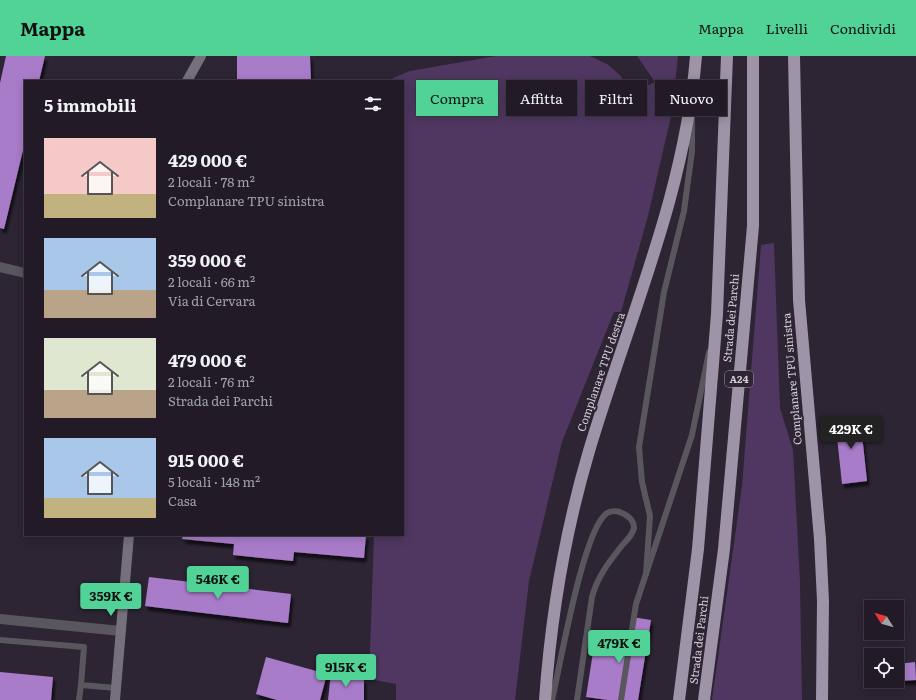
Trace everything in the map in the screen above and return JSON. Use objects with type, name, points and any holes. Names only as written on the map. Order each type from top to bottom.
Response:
[{"type":"highway","name":"Complanare TPU destra","points":[[693,80],[696,56]]},
{"type":"highway","name":"Strada dei Parchi","points":[[679,700],[698,549],[717,314],[727,56]]},
{"type":"highway","name":"Strada dei Parchi","points":[[704,700],[724,549],[752,226],[753,56]]},
{"type":"highway","name":"Complanare TPU sinistra","points":[[794,56],[799,300],[820,539],[823,601],[822,700]]},
{"type":"highway","name":"Complanare TPU destra","points":[[545,700],[555,601],[578,491],[602,407],[660,235],[684,143],[688,116]]},
{"type":"street","points":[[188,80],[201,56]]},
{"type":"street","points":[[0,267],[24,273]]},
{"type":"street","points":[[115,700],[129,536]]},
{"type":"street","points":[[0,619],[121,631]]},
{"type":"lane","points":[[646,574],[650,516],[642,482],[638,447],[664,292],[684,211],[692,151],[692,116]]},
{"type":"lane","points":[[621,700],[634,616],[646,574],[692,435],[717,314]]},
{"type":"lane","points":[[552,700],[584,560],[602,519],[606,514],[612,511],[621,512],[630,517],[634,528],[631,537],[608,563],[595,586],[592,597],[577,700]]},
{"type":"lane","points":[[0,640],[84,647],[82,685],[79,700]]},
{"type":"lane","points":[[82,685],[116,688]]},
{"type":"shaded area","points":[[496,56],[590,56],[607,64],[621,76],[623,80],[585,80],[585,116],[647,116],[647,86],[655,82],[655,116],[671,116],[648,216],[621,312],[614,312],[562,442],[529,581],[515,700],[396,700],[396,684],[369,679],[374,536],[404,536],[404,80],[392,80],[393,78],[410,71]]},
{"type":"shaded area","points":[[637,56],[678,56],[675,80],[655,80],[655,82]]},
{"type":"shaded area","points":[[774,243],[780,408],[793,450],[800,581],[802,700],[712,700],[742,486],[761,245]]},
{"type":"building","points":[[6,56],[45,56],[39,80],[24,80],[24,146],[4,229],[0,228],[0,83]]},
{"type":"building","points":[[237,56],[310,56],[311,80],[237,80]]},
{"type":"building","points":[[860,416],[867,481],[842,484],[835,418]]},
{"type":"building","points":[[183,536],[366,536],[364,558],[294,552],[293,561],[233,555],[234,544],[182,539]]},
{"type":"building","points":[[149,577],[291,594],[288,623],[145,606]]},
{"type":"building","points":[[632,617],[651,620],[638,700],[608,700],[586,697],[596,633],[629,637]]},
{"type":"building","points":[[266,657],[327,674],[320,700],[277,700],[256,694]]},
{"type":"building","points":[[915,662],[916,680],[904,681],[904,663]]},
{"type":"building","points":[[0,672],[53,677],[51,700],[0,700]]},
{"type":"building","points":[[331,673],[364,679],[364,700],[328,700]]}]
